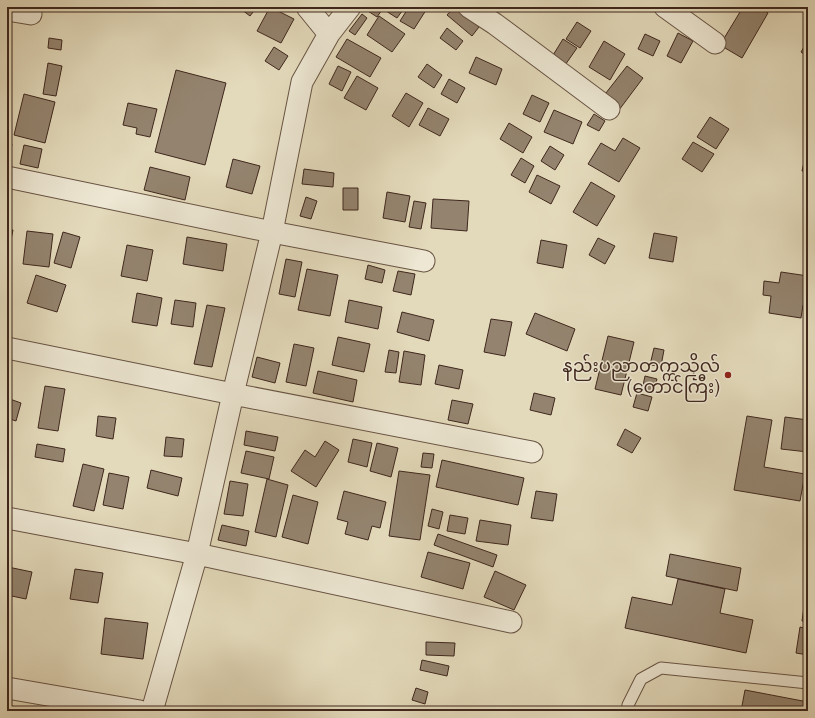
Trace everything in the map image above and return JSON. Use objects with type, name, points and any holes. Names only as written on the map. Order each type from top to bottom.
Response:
[{"type":"street","points":[[307,7],[329,34]]},
{"type":"street","points":[[152,711],[197,554],[233,394],[272,232],[302,82],[329,34],[350,7]]},
{"type":"street","points":[[468,7],[495,24],[609,109]]},
{"type":"street","points":[[665,7],[715,43]]},
{"type":"street","points":[[7,10],[31,14]]},
{"type":"street","points":[[7,177],[272,232],[424,260]]},
{"type":"street","points":[[7,348],[233,394],[532,452]]},
{"type":"street","points":[[7,518],[197,554],[511,622]]},
{"type":"street","points":[[7,688],[140,711]]},
{"type":"lane","points":[[627,711],[628,704],[641,679],[661,668],[808,683]]},
{"type":"building","points":[[238,7],[257,7],[250,16]]},
{"type":"building","points":[[270,7],[294,19],[281,43],[257,31]]},
{"type":"building","points":[[366,7],[384,7],[377,17],[365,9]]},
{"type":"building","points":[[389,7],[405,7],[397,18],[386,11]]},
{"type":"building","points":[[409,7],[428,7],[414,29],[400,21]]},
{"type":"building","points":[[454,7],[479,27],[472,36],[447,15]]},
{"type":"building","points":[[743,7],[758,7],[768,13],[742,58],[720,45]]},
{"type":"building","points":[[362,14],[367,18],[355,35],[349,31]]},
{"type":"building","points":[[379,16],[405,34],[392,52],[367,35]]},
{"type":"building","points":[[577,22],[591,31],[580,48],[566,39]]},
{"type":"building","points":[[447,28],[463,41],[456,50],[440,38]]},
{"type":"building","points":[[678,33],[693,41],[681,63],[667,56]]},
{"type":"building","points":[[645,34],[660,41],[653,56],[638,49]]},
{"type":"building","points":[[49,38],[62,40],[61,50],[48,48]]},
{"type":"building","points":[[347,39],[381,58],[370,77],[336,57]]},
{"type":"building","points":[[563,39],[577,48],[563,68],[550,60]]},
{"type":"building","points":[[808,40],[808,57],[801,52]]},
{"type":"building","points":[[604,41],[625,54],[610,80],[589,67]]},
{"type":"building","points":[[274,47],[288,56],[279,70],[265,61]]},
{"type":"building","points":[[476,57],[502,69],[496,85],[469,73]]},
{"type":"building","points":[[48,63],[62,66],[56,96],[43,94]]},
{"type":"building","points":[[427,64],[442,75],[434,88],[418,77]]},
{"type":"building","points":[[338,66],[351,72],[342,91],[329,84]]},
{"type":"building","points":[[627,66],[643,78],[619,110],[602,98]]},
{"type":"building","points":[[176,70],[226,83],[205,165],[155,152]]},
{"type":"building","points":[[357,76],[378,88],[366,110],[344,98]]},
{"type":"building","points":[[449,79],[465,88],[457,103],[441,94]]},
{"type":"building","points":[[406,93],[423,103],[409,127],[392,116]]},
{"type":"building","points":[[24,94],[55,102],[45,143],[14,135]]},
{"type":"building","points":[[532,95],[549,103],[540,122],[523,114]]},
{"type":"building","points":[[128,103],[157,109],[150,137],[136,134],[137,128],[123,125]]},
{"type":"building","points":[[428,108],[449,119],[440,136],[419,125]]},
{"type":"building","points":[[554,110],[582,122],[573,144],[544,132]]},
{"type":"building","points":[[594,114],[605,121],[599,131],[587,125]]},
{"type":"building","points":[[710,117],[729,129],[716,149],[697,137]]},
{"type":"building","points":[[509,123],[532,137],[523,153],[500,139]]},
{"type":"building","points":[[623,138],[640,148],[619,182],[588,164],[601,143],[615,151]]},
{"type":"building","points":[[7,142],[12,144],[8,161],[7,161]]},
{"type":"building","points":[[693,142],[714,154],[702,172],[682,159]]},
{"type":"building","points":[[24,145],[42,149],[38,168],[20,164]]},
{"type":"building","points":[[550,146],[564,155],[555,170],[541,161]]},
{"type":"building","points":[[806,153],[808,153],[808,172],[802,171]]},
{"type":"building","points":[[521,158],[534,166],[525,183],[511,175]]},
{"type":"building","points":[[233,159],[260,166],[252,194],[226,187]]},
{"type":"building","points":[[150,167],[190,177],[185,200],[144,190]]},
{"type":"building","points":[[304,169],[334,173],[333,187],[302,184]]},
{"type":"building","points":[[537,175],[560,186],[551,204],[529,192]]},
{"type":"building","points":[[591,182],[615,196],[597,226],[573,212]]},
{"type":"building","points":[[343,188],[358,188],[358,210],[343,210]]},
{"type":"building","points":[[387,192],[410,196],[405,222],[383,218]]},
{"type":"building","points":[[306,197],[317,201],[311,219],[300,216]]},
{"type":"building","points":[[433,199],[469,201],[467,231],[431,228]]},
{"type":"building","points":[[414,201],[426,203],[421,229],[409,227]]},
{"type":"building","points":[[7,229],[13,230],[7,259]]},
{"type":"building","points":[[27,231],[53,234],[49,267],[23,264]]},
{"type":"building","points":[[63,232],[80,237],[71,268],[54,263]]},
{"type":"building","points":[[654,233],[677,237],[673,262],[649,258]]},
{"type":"building","points":[[187,237],[227,244],[223,271],[183,264]]},
{"type":"building","points":[[598,238],[615,246],[605,264],[589,255]]},
{"type":"building","points":[[541,240],[567,245],[563,268],[537,263]]},
{"type":"building","points":[[127,245],[153,250],[147,281],[121,276]]},
{"type":"building","points":[[286,259],[302,262],[295,297],[279,294]]},
{"type":"building","points":[[368,265],[385,270],[382,283],[365,279]]},
{"type":"building","points":[[307,269],[338,275],[330,316],[298,310]]},
{"type":"building","points":[[398,271],[415,274],[411,295],[393,291]]},
{"type":"building","points":[[781,272],[808,276],[808,306],[803,305],[801,318],[769,313],[771,296],[763,295],[764,281],[779,283]]},
{"type":"building","points":[[36,275],[66,285],[57,312],[27,303]]},
{"type":"building","points":[[137,293],[162,298],[157,326],[132,322]]},
{"type":"building","points":[[175,300],[196,303],[193,327],[171,324]]},
{"type":"building","points":[[349,300],[382,307],[378,329],[345,322]]},
{"type":"building","points":[[207,305],[225,308],[212,367],[194,364]]},
{"type":"building","points":[[402,312],[434,320],[429,341],[397,332]]},
{"type":"building","points":[[535,313],[575,329],[567,351],[526,334]]},
{"type":"building","points":[[491,319],[512,322],[505,356],[484,352]]},
{"type":"building","points":[[608,336],[634,342],[621,395],[595,389]]},
{"type":"building","points":[[338,337],[370,344],[364,372],[332,365]]},
{"type":"building","points":[[294,344],[314,348],[306,386],[286,382]]},
{"type":"building","points":[[654,348],[664,350],[661,366],[650,365]]},
{"type":"building","points":[[389,350],[399,352],[396,373],[385,372]]},
{"type":"building","points":[[404,351],[425,355],[421,385],[399,382]]},
{"type":"building","points":[[257,357],[280,363],[275,383],[252,377]]},
{"type":"building","points":[[439,365],[463,370],[459,389],[435,384]]},
{"type":"building","points":[[318,371],[357,380],[353,402],[313,393]]},
{"type":"building","points":[[645,376],[657,379],[653,393],[642,390]]},
{"type":"building","points":[[45,386],[65,389],[58,431],[38,428]]},
{"type":"building","points":[[534,393],[555,398],[551,415],[530,410]]},
{"type":"building","points":[[637,393],[652,397],[648,411],[633,407]]},
{"type":"building","points":[[7,398],[21,403],[16,421],[7,418]]},
{"type":"building","points":[[452,400],[473,404],[468,424],[448,420]]},
{"type":"building","points":[[98,416],[116,418],[113,439],[96,436]]},
{"type":"building","points":[[747,416],[772,420],[764,467],[805,474],[800,501],[734,490]]},
{"type":"building","points":[[785,417],[808,420],[808,452],[781,449]]},
{"type":"building","points":[[625,429],[641,438],[632,453],[617,445]]},
{"type":"building","points":[[246,431],[278,437],[275,451],[244,445]]},
{"type":"building","points":[[166,437],[184,439],[182,457],[164,456]]},
{"type":"building","points":[[353,439],[372,443],[367,467],[348,462]]},
{"type":"building","points":[[325,441],[339,450],[316,487],[291,471],[305,450],[315,457]]},
{"type":"building","points":[[377,443],[398,448],[391,477],[370,471]]},
{"type":"building","points":[[37,444],[65,449],[63,462],[35,457]]},
{"type":"building","points":[[246,451],[274,457],[269,479],[241,473]]},
{"type":"building","points":[[423,453],[434,454],[432,468],[421,467]]},
{"type":"building","points":[[442,460],[524,478],[518,505],[436,487]]},
{"type":"building","points":[[83,464],[104,469],[94,511],[73,506]]},
{"type":"building","points":[[151,470],[182,478],[178,496],[147,488]]},
{"type":"building","points":[[399,471],[430,475],[420,540],[389,536]]},
{"type":"building","points":[[109,473],[129,477],[123,509],[103,505]]},
{"type":"building","points":[[267,479],[288,485],[276,537],[255,532]]},
{"type":"building","points":[[230,481],[248,484],[243,516],[224,514]]},
{"type":"building","points":[[344,491],[386,502],[380,528],[372,526],[368,540],[345,534],[348,522],[337,519]]},
{"type":"building","points":[[536,491],[557,494],[553,521],[531,518]]},
{"type":"building","points":[[293,495],[318,502],[308,544],[282,537]]},
{"type":"building","points":[[432,509],[443,512],[439,529],[428,526]]},
{"type":"building","points":[[450,515],[468,518],[465,534],[447,531]]},
{"type":"building","points":[[480,520],[511,525],[508,545],[476,541]]},
{"type":"building","points":[[222,525],[249,531],[246,546],[218,540]]},
{"type":"building","points":[[438,534],[497,555],[493,567],[434,545]]},
{"type":"building","points":[[428,552],[470,563],[463,589],[421,577]]},
{"type":"building","points":[[670,554],[741,568],[737,591],[666,576]]},
{"type":"building","points":[[8,567],[32,572],[26,599],[7,595]]},
{"type":"building","points":[[75,569],[103,573],[98,603],[70,599]]},
{"type":"building","points":[[495,571],[526,585],[514,610],[484,597]]},
{"type":"building","points":[[678,579],[725,589],[720,613],[753,620],[746,653],[625,628],[632,597],[672,605]]},
{"type":"building","points":[[806,592],[808,593],[808,622],[802,621]]},
{"type":"building","points":[[105,618],[148,623],[143,659],[101,654]]},
{"type":"building","points":[[800,627],[808,629],[808,655],[796,653]]},
{"type":"building","points":[[426,642],[455,643],[454,656],[426,655]]},
{"type":"building","points":[[422,660],[449,666],[447,676],[420,670]]},
{"type":"building","points":[[416,688],[428,692],[425,704],[412,700]]},
{"type":"building","points":[[745,690],[808,702],[808,711],[741,711]]},
{"type":"place","name":"နည်းပညာတက္ကသိုလ် (တောင်ကြီး)","points":[[728,375]]}]
